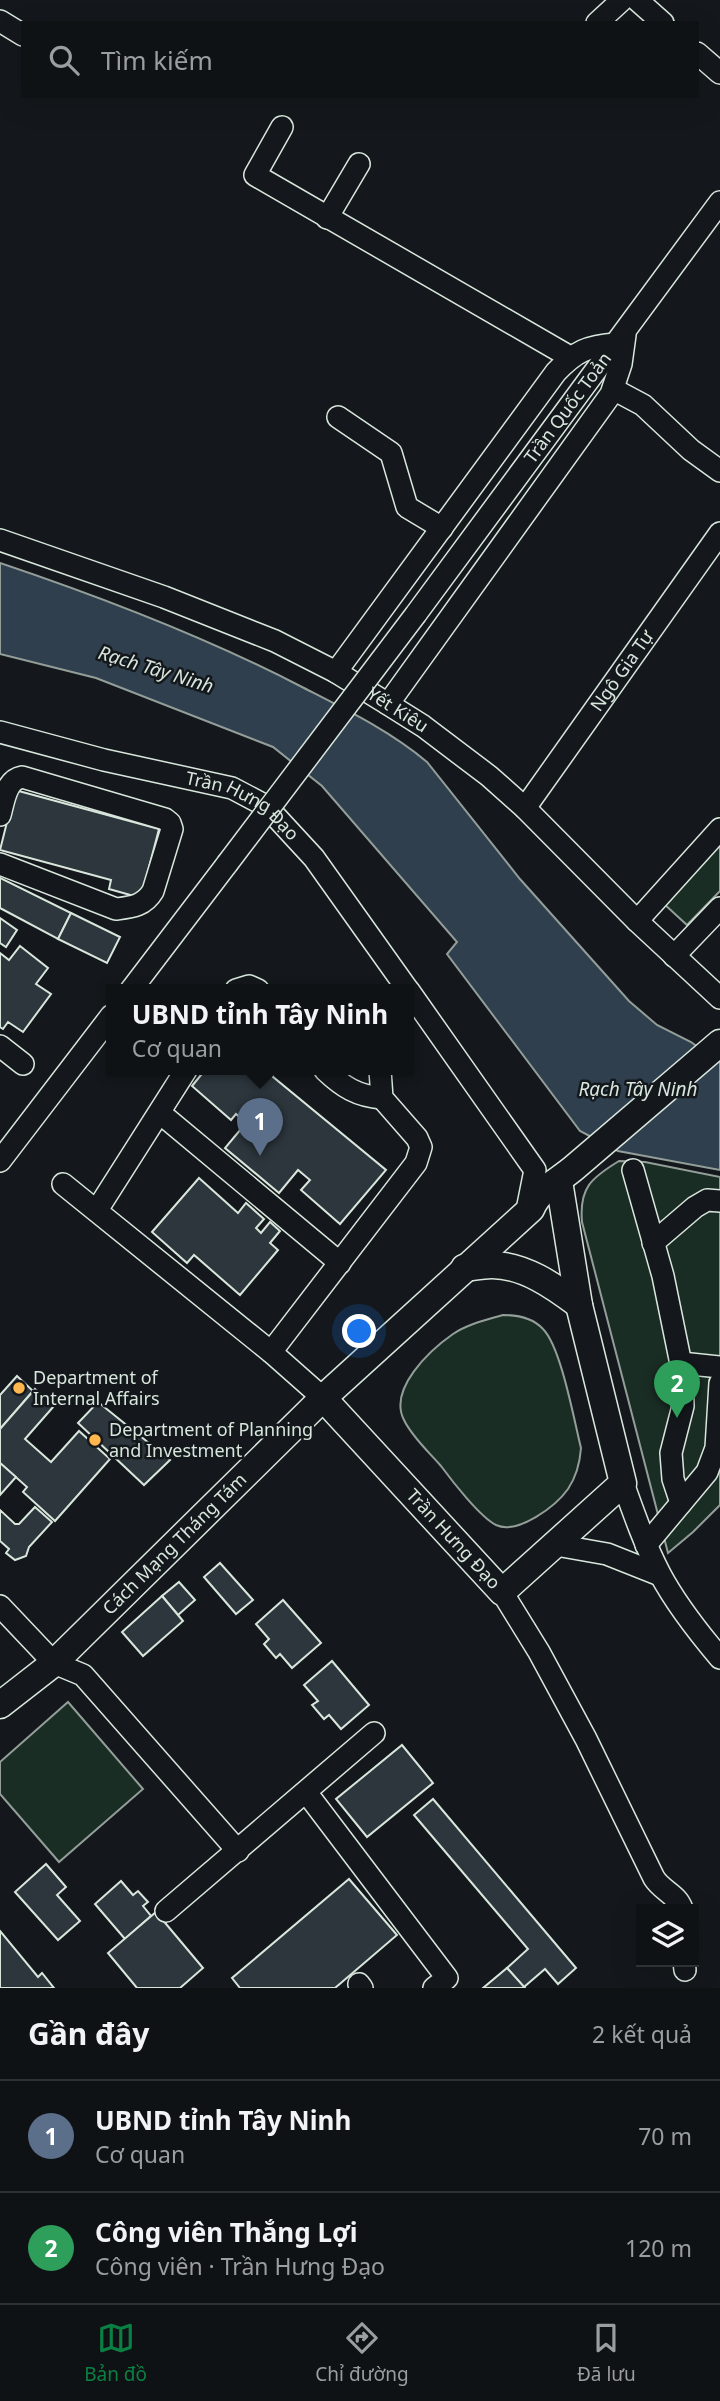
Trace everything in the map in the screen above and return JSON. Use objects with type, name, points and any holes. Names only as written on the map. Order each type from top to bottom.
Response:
[{"type":"main road","name":"Cách Mạng Tháng Tám","points":[[0,1705],[54,1663],[323,1398],[528,1211],[541,1206],[556,1191],[558,1174],[720,1043]]},
{"type":"main road","name":"Trần Hưng Đạo","points":[[323,1398],[502,1592],[623,1483],[579,1305],[558,1174]]},
{"type":"main road","points":[[464,1268],[493,1265],[517,1269],[557,1289],[579,1305]]},
{"type":"street","points":[[599,21],[622,0]]},
{"type":"street","points":[[637,0],[661,21]]},
{"type":"street","points":[[0,21],[21,34]]},
{"type":"street","points":[[699,55],[720,73]]},
{"type":"street","points":[[282,127],[255,175],[570,357]]},
{"type":"street","points":[[327,218],[359,164]]},
{"type":"street","name":"Trần Quốc Toản","points":[[136,984],[416,614],[720,202]]},
{"type":"street","points":[[336,672],[556,372],[570,357],[591,346],[621,337],[621,364],[613,389],[388,704]]},
{"type":"street","points":[[613,389],[643,405],[691,450],[720,471]]},
{"type":"street","points":[[338,416],[391,453],[407,507],[442,528]]},
{"type":"street","name":"Ngô Gia Tự","points":[[525,808],[720,533]]},
{"type":"street","name":"Yết Kiêu","points":[[0,540],[176,602],[275,641],[336,672],[423,726],[525,808],[637,921],[720,998]]},
{"type":"street","name":"Trần Hưng Đạo","points":[[0,732],[104,760],[232,788],[266,806],[314,858],[403,984]]},
{"type":"street","points":[[0,815],[11,782],[22,777],[164,819],[173,829],[153,891],[148,899],[134,907],[116,909],[0,864]]},
{"type":"street","points":[[637,921],[720,829]]},
{"type":"street","points":[[674,956],[720,908]]},
{"type":"street","name":"Trần Hưng Đạo","points":[[414,999],[558,1174]]},
{"type":"street","points":[[0,1161],[7,1136],[106,1022]]},
{"type":"street","points":[[0,1046],[23,1064]]},
{"type":"street","points":[[97,1210],[183,1075]]},
{"type":"street","points":[[331,1075],[351,1092],[382,1098]]},
{"type":"street","points":[[271,1352],[412,1170],[419,1155],[421,1147],[417,1138],[382,1098],[380,1075]]},
{"type":"street","points":[[160,1113],[340,1263]]},
{"type":"street","points":[[633,1170],[663,1276],[681,1363],[684,1406],[671,1452],[673,1479],[681,1503]]},
{"type":"street","points":[[63,1184],[271,1352],[323,1398]]},
{"type":"street","points":[[653,1243],[695,1207],[707,1200],[720,1201]]},
{"type":"street","points":[[681,1363],[720,1367]]},
{"type":"street","points":[[646,1545],[707,1472],[716,1448],[720,1383]]},
{"type":"street","name":"Trần Hưng Đạo","points":[[623,1483],[660,1575],[697,1630],[720,1658]]},
{"type":"street","points":[[556,1545],[607,1555],[660,1575]]},
{"type":"street","points":[[502,1592],[539,1652],[586,1739],[657,1884],[680,1904]]},
{"type":"street","points":[[0,1606],[54,1663],[83,1675],[238,1851]]},
{"type":"street","points":[[166,1911],[374,1732]]},
{"type":"street","points":[[306,1792],[447,1978],[434,1988]]},
{"type":"green space","points":[[720,839],[720,891],[687,925],[663,903]]},
{"type":"green space","points":[[619,1161],[645,1162],[720,1177],[720,1505],[668,1553],[582,1222],[583,1201],[589,1185]]},
{"type":"green space","points":[[503,1315],[530,1320],[539,1325],[550,1338],[566,1385],[581,1448],[579,1464],[562,1496],[536,1517],[515,1526],[505,1527],[489,1521],[467,1498],[411,1432],[401,1408],[406,1383],[433,1350],[465,1328]]},
{"type":"green space","points":[[68,1702],[143,1789],[59,1862],[0,1794],[0,1762]]},
{"type":"water","name":"Rạch Tây Ninh","points":[[0,563],[116,604],[267,669],[368,722],[427,762],[520,879],[629,1001],[657,1025],[691,1042],[720,1063],[720,1170],[618,1151],[580,1131],[447,954],[457,942],[322,786],[273,747],[96,678],[0,654]]},
{"type":"building","points":[[15,790],[159,829],[141,898],[109,889],[111,880],[0,850]]},
{"type":"building","points":[[0,878],[71,913],[58,939],[0,908]]},
{"type":"building","points":[[71,913],[120,937],[107,963],[58,939]]},
{"type":"building","points":[[0,918],[17,930],[6,947],[0,943]]},
{"type":"building","points":[[20,946],[48,968],[36,984],[51,994],[23,1032],[8,1022],[3,1029],[0,1027],[0,953],[9,960]]},
{"type":"building","points":[[201,1075],[273,1075],[386,1170],[340,1224],[301,1190],[310,1180],[298,1170],[279,1193],[225,1148],[246,1123],[236,1114],[231,1120],[192,1086]]},
{"type":"building","points":[[199,1178],[238,1213],[246,1203],[264,1219],[256,1228],[261,1233],[270,1222],[280,1231],[270,1243],[278,1250],[240,1295],[194,1255],[187,1263],[152,1232]]},
{"type":"building","points":[[17,1376],[33,1391],[0,1429],[0,1395]]},
{"type":"building","points":[[35,1389],[54,1406],[25,1439],[51,1462],[79,1431],[110,1459],[55,1521],[23,1492],[27,1487],[0,1463],[0,1429]]},
{"type":"building","points":[[98,1402],[170,1460],[144,1485],[78,1423]]},
{"type":"building","points":[[0,1463],[16,1477],[0,1495]]},
{"type":"building","points":[[35,1507],[52,1522],[29,1547],[26,1556],[15,1560],[6,1553],[9,1549],[0,1541],[0,1510],[15,1524],[19,1524]]},
{"type":"building","points":[[220,1563],[253,1600],[236,1614],[204,1577]]},
{"type":"building","points":[[179,1582],[195,1600],[178,1615],[162,1596]]},
{"type":"building","points":[[162,1596],[183,1621],[143,1656],[122,1632]]},
{"type":"building","points":[[283,1600],[321,1643],[292,1668],[280,1654],[276,1658],[264,1644],[269,1639],[256,1624]]},
{"type":"building","points":[[332,1661],[369,1705],[341,1729],[329,1715],[324,1719],[312,1705],[318,1701],[304,1685]]},
{"type":"building","points":[[402,1745],[433,1783],[367,1837],[336,1799]]},
{"type":"building","points":[[433,1799],[576,1968],[558,1984],[545,1969],[524,1987],[507,1968],[528,1949],[414,1815]]},
{"type":"building","points":[[46,1864],[66,1887],[57,1895],[80,1921],[58,1940],[15,1892]]},
{"type":"building","points":[[349,1879],[397,1935],[335,1988],[240,1988],[232,1978]]},
{"type":"building","points":[[121,1881],[133,1895],[138,1891],[148,1902],[143,1906],[151,1916],[125,1939],[95,1904]]},
{"type":"building","points":[[156,1912],[203,1968],[180,1988],[137,1988],[108,1953]]},
{"type":"building","points":[[0,1931],[38,1977],[42,1973],[54,1988],[0,1988]]},
{"type":"building","points":[[507,1968],[525,1988],[483,1988]]},
{"type":"place","name":"UBND tỉnh Tây Ninh","points":[[260,1156]]},
{"type":"place","name":"Department of Internal Affairs","points":[[19,1388]]},
{"type":"place","name":"Công viên Thắng Lợi","points":[[677,1418]]},
{"type":"place","name":"Department of Planning and Investment","points":[[95,1440]]}]
